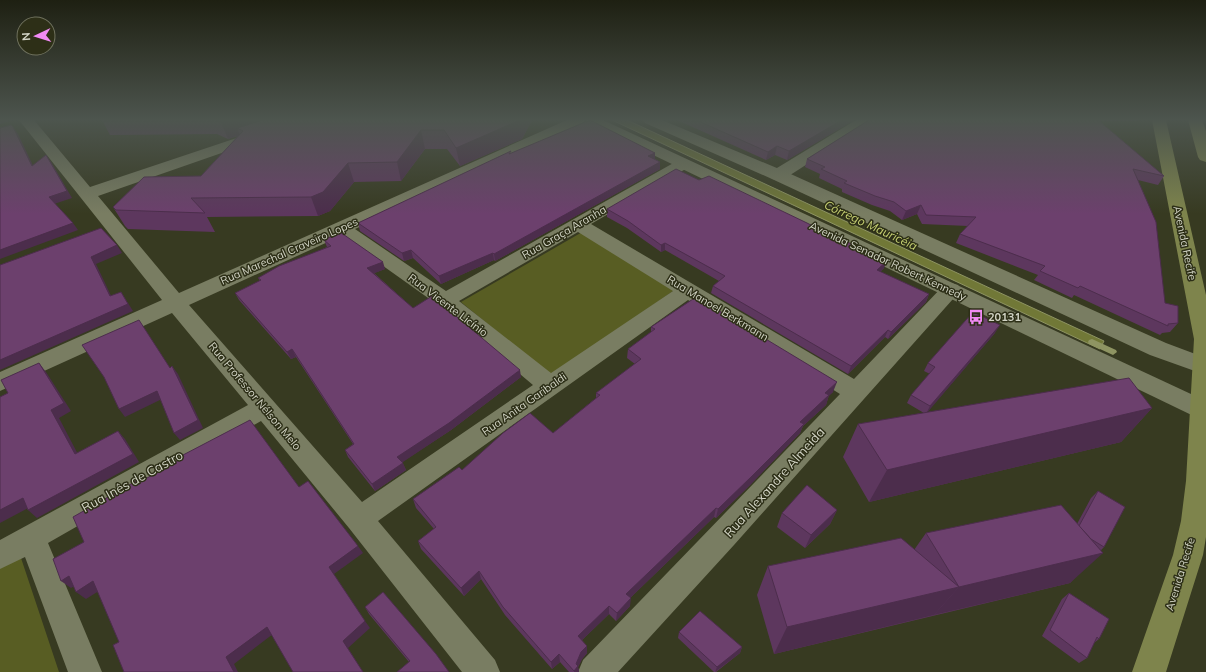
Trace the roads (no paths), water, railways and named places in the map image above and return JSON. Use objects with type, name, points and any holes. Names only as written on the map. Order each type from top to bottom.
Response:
[{"type":"main road","name":"Avenida Recife","points":[[1149,672],[1188,555],[1195,521],[1204,411],[1205,339],[1166,151]]},
{"type":"street","name":"Rua Professor Nélson Melo","points":[[51,151],[88,194],[104,228],[175,302],[265,407],[359,519],[483,672]]},
{"type":"street","points":[[88,194],[212,151]]},
{"type":"street","name":"Rua Marechal Craveiro Lopes","points":[[0,382],[509,151]]},
{"type":"street","name":"Avenida Senador Robert Kennedy","points":[[657,151],[1204,411]]},
{"type":"street","points":[[723,151],[778,175],[1158,349],[1205,367]]},
{"type":"street","points":[[778,175],[813,151]]},
{"type":"street","name":"Rua Graça Aranha","points":[[445,300],[683,164]]},
{"type":"street","name":"Rua Manoel Berkmann","points":[[578,224],[856,392]]},
{"type":"street","name":"Rua Vicente Licínio","points":[[342,228],[445,300],[550,386]]},
{"type":"street","name":"Rua Anita Garibaldi","points":[[359,519],[688,290]]},
{"type":"street","name":"Rua Alexandre Almeida","points":[[606,669],[729,540],[856,392],[951,290]]},
{"type":"street","name":"Rua Inês de Castro","points":[[0,556],[265,407]]},
{"type":"street","points":[[32,538],[85,672]]},
{"type":"waterway","name":"Córrego Mauricéia","points":[[1092,342],[1113,352]]},
{"type":"place","name":"20131","points":[[976,317]]}]
